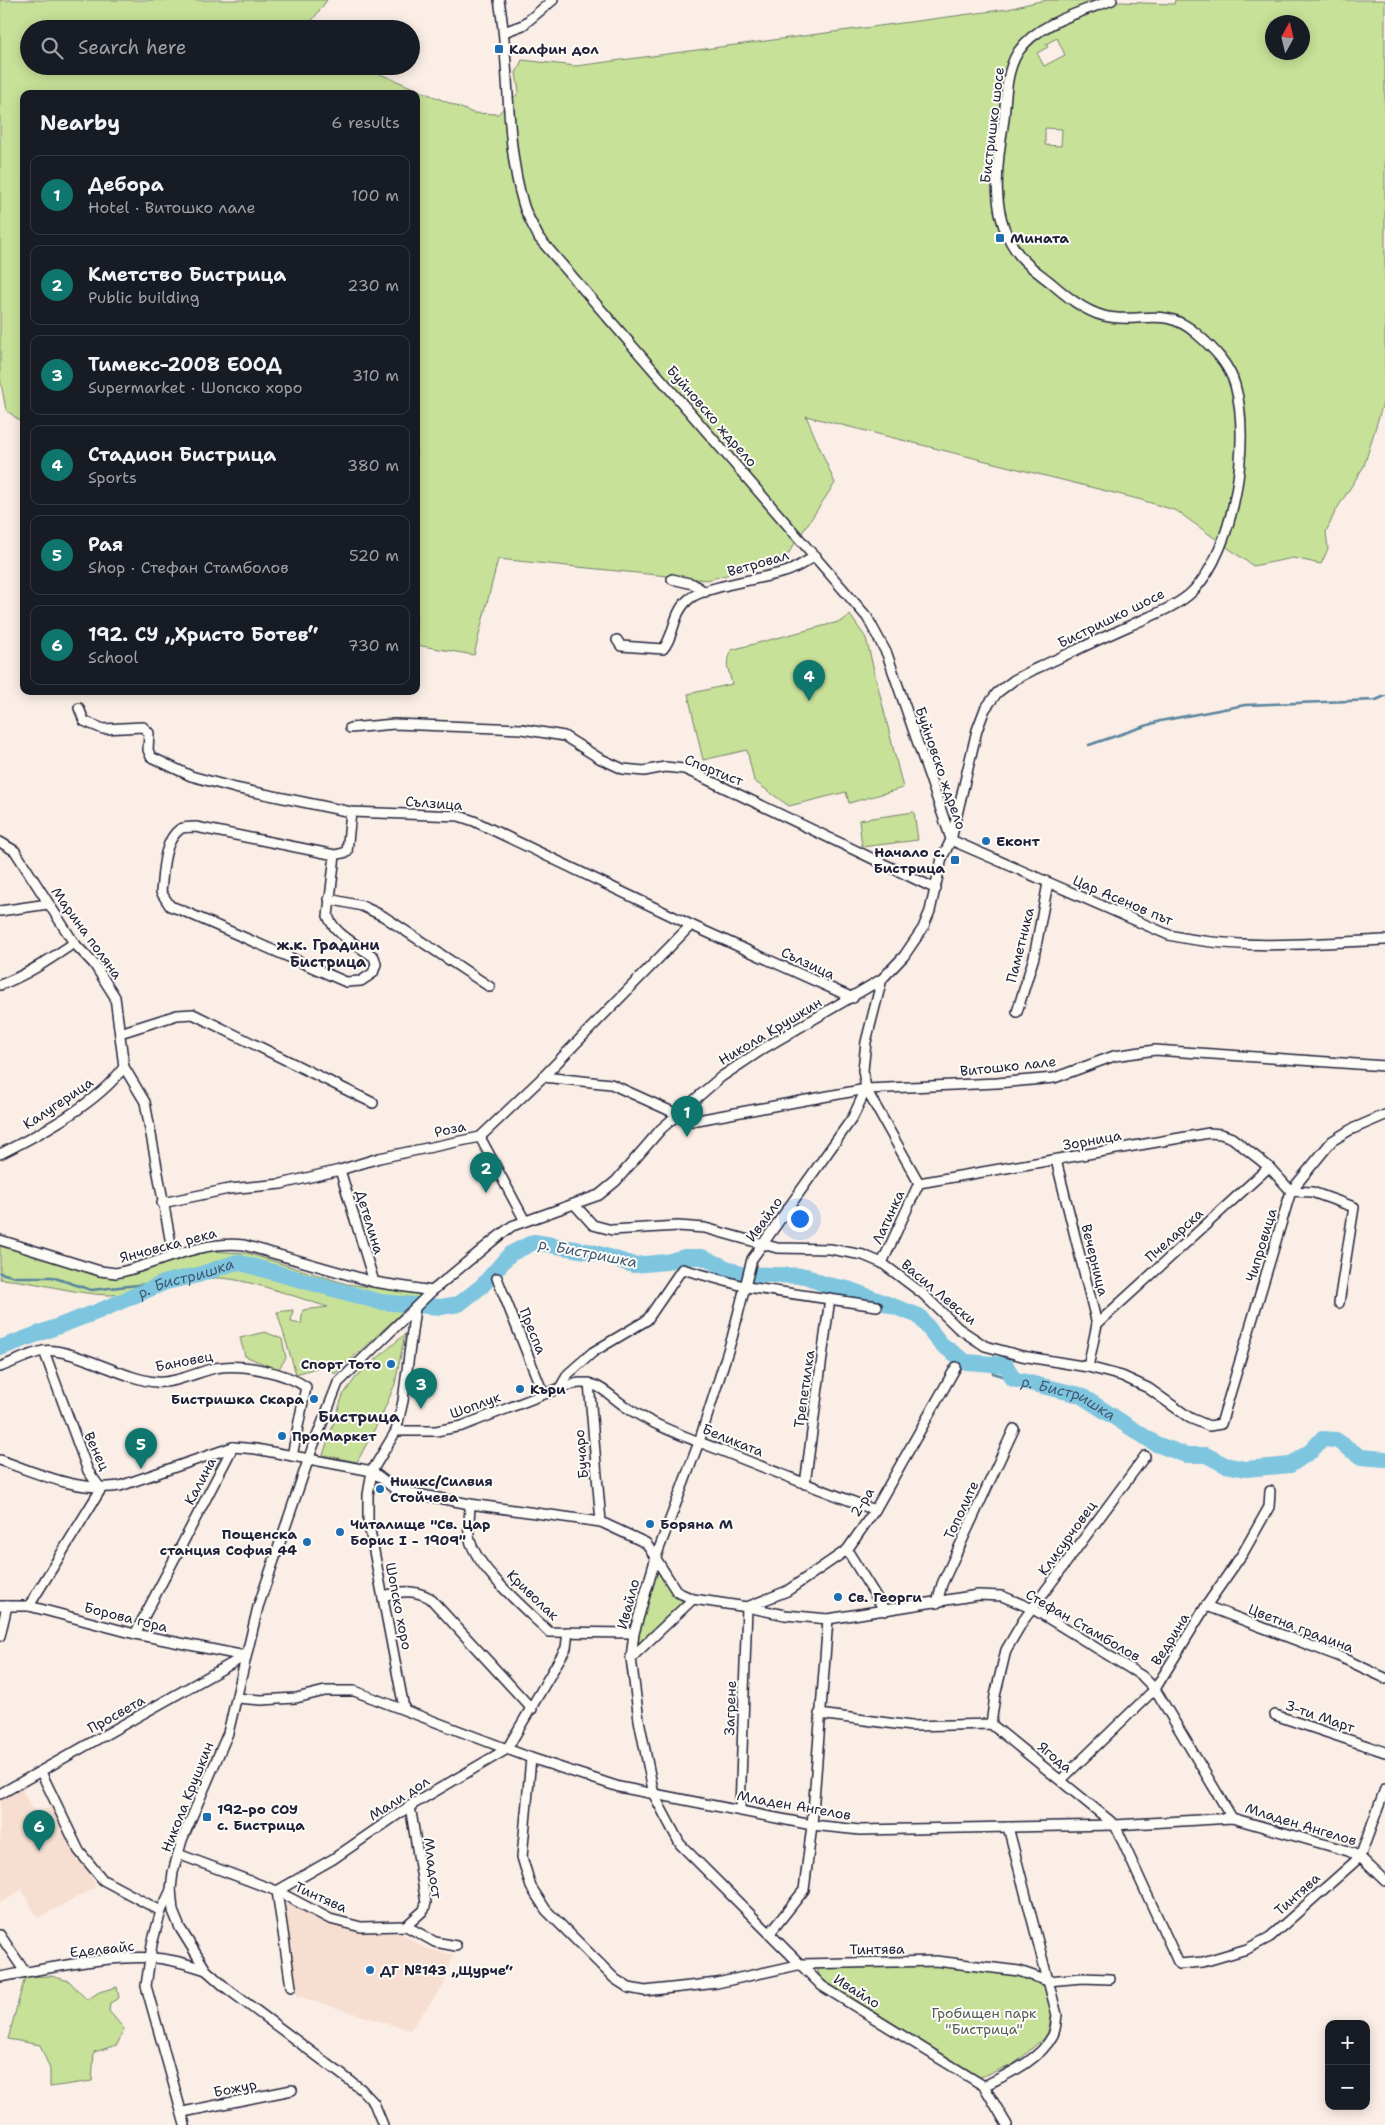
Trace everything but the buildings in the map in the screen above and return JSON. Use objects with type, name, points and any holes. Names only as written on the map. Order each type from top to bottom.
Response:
[{"type":"street","name":"Буйновско ждрело","points":[[498,0],[504,32],[515,165],[523,204],[539,238],[867,617],[887,654],[951,840]]},
{"type":"street","points":[[504,32],[523,25],[553,0]]},
{"type":"street","name":"Бистришко шосе","points":[[951,840],[977,730],[986,709],[997,693],[1014,680],[1162,611],[1193,592],[1213,566],[1224,542],[1233,509],[1239,469],[1238,406],[1235,384],[1222,358],[1195,332],[1174,320],[1150,316],[1126,318],[1103,316],[1081,306],[1020,257],[1008,235],[997,199],[996,171],[1009,76],[1019,50],[1042,30],[1112,0]]},
{"type":"street","name":"Ветровал","points":[[616,640],[621,646],[663,649],[680,609],[689,599],[705,592],[788,572],[816,556]]},
{"type":"street","points":[[672,579],[693,584],[705,592]]},
{"type":"street","name":"Сълзица","points":[[79,708],[84,722],[103,729],[143,727],[149,733],[148,750],[151,757],[191,776],[352,812],[459,816],[853,998]]},
{"type":"street","name":"Спортист","points":[[350,728],[394,724],[522,729],[564,736],[599,758],[623,769],[644,770],[665,767],[684,769],[936,889]]},
{"type":"street","points":[[335,855],[328,916],[331,924],[374,956],[376,964],[373,973],[362,981],[346,982],[170,906],[161,892],[163,869],[171,838],[182,828],[196,827],[335,855],[347,852],[352,812]]},
{"type":"street","name":"Цар Асенов път","points":[[951,840],[1169,935],[1198,942],[1232,944],[1385,940]]},
{"type":"street","name":"Никола Крушкин","points":[[383,2125],[374,2103],[361,2089],[224,1987],[206,1970],[180,1928],[173,1910],[171,1889],[178,1854],[221,1752],[237,1698],[245,1656],[258,1608],[308,1459],[338,1383],[350,1369],[430,1293],[512,1226],[599,1195],[616,1181],[677,1114],[721,1077],[759,1052],[853,998],[882,979],[904,956],[923,928],[936,889],[942,858],[951,840]]},
{"type":"street","name":"Марина поляна","points":[[0,842],[15,851],[74,943],[94,964],[115,997],[124,1068],[145,1102],[172,1256]]},
{"type":"street","name":"Паметника","points":[[1017,1012],[1034,957],[1048,883]]},
{"type":"street","points":[[329,899],[362,906],[383,916],[490,987]]},
{"type":"street","points":[[0,912],[48,904]]},
{"type":"street","name":"Роза","points":[[162,1204],[229,1189],[282,1184],[379,1158],[480,1137],[543,1077],[691,924]]},
{"type":"street","points":[[0,984],[17,979],[37,968],[74,943]]},
{"type":"street","points":[[882,979],[866,1042],[863,1070],[866,1089],[919,1183]]},
{"type":"street","points":[[120,1033],[177,1015],[193,1014],[373,1103]]},
{"type":"street","name":"Витошко лале","points":[[692,1121],[866,1089],[998,1083],[1054,1078],[1114,1056],[1155,1050],[1385,1066]]},
{"type":"street","name":"Калугерица","points":[[0,1154],[41,1134],[113,1082],[124,1068]]},
{"type":"street","points":[[543,1077],[611,1084],[677,1114]]},
{"type":"street","name":"Ивайло","points":[[866,1089],[853,1117],[752,1259],[747,1287],[699,1442],[656,1557],[634,1633],[631,1658],[639,1720],[654,1795],[680,1844],[822,1986],[984,2086],[1007,2125]]},
{"type":"street","name":"Чипровица","points":[[1222,1424],[1291,1191],[1332,1141],[1350,1130],[1385,1116]]},
{"type":"street","name":"Зорница","points":[[919,1183],[1210,1133],[1232,1138],[1269,1167],[1291,1191]]},
{"type":"street","points":[[480,1137],[524,1221]]},
{"type":"street","name":"Вечерница","points":[[1056,1160],[1097,1324],[1088,1367]]},
{"type":"street","name":"Пчеларска","points":[[1097,1324],[1269,1167]]},
{"type":"street","name":"Детелина","points":[[340,1170],[374,1282]]},
{"type":"street","name":"Латинка","points":[[882,1263],[919,1183]]},
{"type":"street","points":[[1291,1191],[1312,1192],[1354,1207],[1339,1303]]},
{"type":"street","name":"Васил Левски","points":[[574,1205],[593,1226],[612,1230],[678,1226],[705,1228],[777,1248],[830,1249],[863,1255],[882,1263],[923,1294],[958,1328],[985,1346],[1022,1356],[1088,1367],[1122,1376],[1148,1388],[1190,1418],[1209,1426],[1222,1424]]},
{"type":"street","name":"Янчовска река","points":[[0,1240],[100,1271],[116,1273],[208,1246],[228,1243],[244,1244],[374,1282],[430,1293]]},
{"type":"street","points":[[560,1388],[568,1374],[593,1352],[648,1320],[682,1269],[747,1287],[877,1306]]},
{"type":"street","name":"Преспа","points":[[497,1278],[543,1394]]},
{"type":"street","name":"Трепетилка","points":[[805,1484],[830,1298]]},
{"type":"street","name":"Шопско хоро","points":[[404,1708],[368,1520],[368,1495],[372,1471],[396,1431],[403,1401],[415,1308]]},
{"type":"street","name":"Бановец","points":[[0,1367],[44,1351],[75,1356],[115,1372],[157,1382],[215,1368],[241,1366],[296,1380],[306,1387],[292,1456]]},
{"type":"street","name":"Венец","points":[[30,1606],[101,1489],[88,1471],[44,1351]]},
{"type":"street","name":"2-ра","points":[[747,1607],[787,1590],[847,1550],[875,1510],[956,1367]]},
{"type":"street","name":"Шоплук","points":[[396,1431],[436,1432],[462,1426],[576,1381],[588,1383]]},
{"type":"street","name":"Беликата","points":[[588,1383],[601,1388],[634,1412],[699,1442],[875,1510]]},
{"type":"street","name":"Бучаро","points":[[588,1383],[601,1522]]},
{"type":"street","name":"Тополите","points":[[937,1603],[942,1584],[1014,1429]]},
{"type":"street","name":"Стефан Стамболов","points":[[0,1460],[77,1486],[101,1489],[120,1486],[233,1447],[372,1471],[396,1490],[470,1504],[601,1522],[646,1543],[677,1592],[693,1600],[747,1607],[785,1615],[828,1619],[978,1595],[1002,1596],[1033,1609],[1142,1676],[1155,1689],[1232,1818]]},
{"type":"street","name":"Калина","points":[[135,1634],[233,1447]]},
{"type":"street","name":"Клисурчовец","points":[[991,1724],[995,1696],[1006,1650],[1033,1609],[1145,1456]]},
{"type":"street","name":"Ведрина","points":[[1061,1780],[1155,1689],[1206,1606],[1243,1553],[1269,1507],[1270,1491]]},
{"type":"street","name":"Криволак","points":[[470,1504],[469,1535],[473,1548],[483,1565],[549,1632],[634,1633]]},
{"type":"street","points":[[847,1550],[884,1611]]},
{"type":"street","points":[[383,1596],[404,1590],[418,1591],[430,1598],[532,1709]]},
{"type":"street","points":[[631,1658],[693,1600]]},
{"type":"street","points":[[0,1636],[3,1606]]},
{"type":"street","name":"Борова гора","points":[[3,1606],[30,1606],[135,1634],[245,1656]]},
{"type":"street","name":"Цветна градина","points":[[1206,1606],[1338,1656],[1385,1678]]},
{"type":"street","name":"Загрене","points":[[740,1809],[747,1607]]},
{"type":"street","points":[[770,1933],[804,1890],[812,1825],[819,1714],[828,1619]]},
{"type":"street","name":"Мали дол","points":[[277,1891],[332,1859],[410,1806],[507,1749],[566,1648],[568,1632]]},
{"type":"street","name":"Просвета","points":[[0,1794],[245,1656]]},
{"type":"street","name":"Младен Ангелов","points":[[237,1698],[261,1700],[296,1698],[325,1691],[354,1691],[404,1708],[531,1758],[619,1788],[740,1809],[812,1825],[860,1830],[1116,1825],[1232,1818],[1348,1851],[1360,1857]]},
{"type":"street","points":[[819,1714],[911,1726],[991,1724]]},
{"type":"street","name":"3-ти Март","points":[[1275,1715],[1385,1752]]},
{"type":"street","name":"Ягода","points":[[991,1724],[1116,1825],[1179,1964]]},
{"type":"street","name":"Тинтява","points":[[531,1758],[522,1857],[531,1887],[546,1910],[615,1979],[630,1988],[645,1991],[717,1983],[802,1964],[936,1961],[1020,1971],[1048,1981],[1082,1978],[1110,1980]]},
{"type":"street","points":[[41,1772],[79,1851],[102,1880],[161,1911]]},
{"type":"street","name":"Тинтява","points":[[1179,1964],[1203,1962],[1247,1949],[1270,1937],[1360,1857],[1385,1790]]},
{"type":"street","name":"Младост","points":[[406,1926],[424,1910],[426,1903],[410,1806]]},
{"type":"street","points":[[984,2086],[1020,2068],[1041,2050],[1053,2034],[1057,2016],[1008,1827]]},
{"type":"street","name":"Тинтява","points":[[178,1854],[277,1891],[330,1919],[361,1927],[406,1926]]},
{"type":"street","points":[[1360,1857],[1385,1880]]},
{"type":"street","points":[[171,1889],[161,1911],[149,1958],[146,1986],[183,2112],[185,2125]]},
{"type":"street","points":[[277,1891],[291,1987]]},
{"type":"street","points":[[406,1926],[435,1942],[456,1946]]},
{"type":"street","points":[[0,1935],[25,1972]]},
{"type":"street","name":"Еделвайс","points":[[0,1977],[117,1959],[149,1958],[168,1960],[206,1970]]},
{"type":"street","name":"Божур","points":[[183,2112],[292,2090]]},
{"type":"shaded area","points":[[21,1787],[35,1815],[54,1805],[96,1887],[38,1918],[22,1890],[0,1902],[0,1798]]},
{"type":"shaded area","name":"ДГ №143 „Щурче“","points":[[288,1903],[326,1923],[362,1932],[402,1934],[427,1949],[453,1955],[444,1985],[410,2030],[297,1996],[282,1907]]},
{"type":"green space","points":[[0,0],[327,0],[313,20],[20,20],[20,75],[382,75],[418,90],[20,90],[20,421],[6,410],[0,378]]},
{"type":"green space","points":[[1049,0],[1174,4],[1175,0],[1385,0],[1385,396],[1364,466],[1335,512],[1326,532],[1328,549],[1321,564],[1293,558],[1253,566],[1177,511],[1138,499],[806,416],[835,483],[784,560],[707,580],[498,559],[474,655],[420,646],[420,91],[473,113],[498,114],[519,92],[516,73],[522,60],[576,66],[1008,9]],"holes":[[[1057,38],[1065,55],[1044,66],[1037,53],[1048,47],[1046,44]],[[1045,128],[1062,129],[1061,146],[1045,145]]]},
{"type":"green space","points":[[850,615],[866,638],[903,788],[849,803],[846,792],[789,806],[754,781],[747,750],[703,760],[688,694],[732,684],[727,665],[731,650],[842,621]]},
{"type":"green space","points":[[914,812],[918,840],[862,847],[859,820]]},
{"type":"green space","points":[[0,1244],[115,1277],[208,1251],[247,1253],[347,1284],[422,1294],[335,1374],[326,1365],[296,1374],[277,1312],[293,1310],[291,1322],[301,1324],[303,1310],[328,1307],[255,1284],[226,1279],[201,1279],[109,1295],[0,1279]]},
{"type":"green space","points":[[265,1332],[282,1339],[286,1358],[278,1370],[245,1356],[240,1338]]},
{"type":"green space","points":[[405,1334],[395,1384],[381,1417],[357,1462],[323,1455],[343,1395],[357,1376]]},
{"type":"green space","points":[[656,1557],[677,1592],[693,1599],[631,1658]]},
{"type":"green space","name":"Гробищен парк \"Бистрица\"","points":[[938,1966],[1020,1975],[1045,1985],[1052,2015],[1047,2035],[1013,2065],[980,2077],[820,1978],[817,1968]]},
{"type":"green space","points":[[51,1976],[69,1981],[87,2000],[99,1992],[117,1987],[119,1998],[110,2003],[109,2011],[124,2029],[117,2045],[94,2052],[92,2081],[50,2087],[50,2069],[40,2045],[8,2039],[25,1977]]},
{"type":"waterway","points":[[1089,745],[1160,721],[1245,705],[1376,700],[1385,696]]},
{"type":"waterway","name":"р. Бистришка","points":[[0,1348],[99,1311],[166,1282],[198,1275],[237,1262],[380,1302],[441,1307],[459,1304],[482,1286],[510,1254],[534,1242],[592,1252],[634,1265],[666,1262],[685,1257],[702,1257],[740,1274],[806,1276],[823,1284],[848,1289],[919,1316],[941,1344],[966,1362],[1006,1365],[1013,1379],[1080,1395],[1156,1444],[1186,1455],[1206,1455],[1225,1465],[1246,1469],[1290,1465],[1311,1451],[1322,1439],[1336,1440],[1361,1457],[1385,1459]]},
{"type":"waterway","points":[[666,1262],[712,1272],[740,1274]]},
{"type":"waterway","points":[[0,1273],[16,1277],[52,1277],[91,1290],[166,1282]]},
{"type":"waterway","points":[[988,1362],[993,1373],[1013,1379]]},
{"type":"place","name":"Калфин дол","points":[[499,49]]},
{"type":"place","name":"Мината","points":[[1000,238]]},
{"type":"place","name":"Стадион Бистрица","points":[[809,701]]},
{"type":"place","name":"Еконт","points":[[986,841]]},
{"type":"place","name":"Начало с. Бистрица","points":[[955,860]]},
{"type":"place","name":"Дебора","points":[[687,1137]]},
{"type":"place","name":"Кметство Бистрица","points":[[486,1193]]},
{"type":"place","name":"Спорт Тото","points":[[391,1364]]},
{"type":"place","name":"Къри","points":[[520,1389]]},
{"type":"place","name":"Бистришка Скара","points":[[314,1399]]},
{"type":"place","name":"Тимекс-2008 ЕООД","points":[[421,1409]]},
{"type":"place","name":"ПроМаркет","points":[[282,1436]]},
{"type":"place","name":"Рая","points":[[141,1469]]},
{"type":"place","name":"Ниикс/Силвия Стойчева","points":[[380,1489]]},
{"type":"place","name":"Боряна М","points":[[650,1524]]},
{"type":"place","name":"Читалище \"Св. Цар Борис I - 1909\"","points":[[340,1532]]},
{"type":"place","name":"Пощенска станция София 44","points":[[307,1542]]},
{"type":"place","name":"Св. Георги","points":[[838,1597]]},
{"type":"place","name":"192-ро СОУ с. Бистрица","points":[[207,1817]]},
{"type":"place","name":"192. СУ „Христо Ботев“","points":[[39,1851]]},
{"type":"place","name":"ДГ №143 „Щурче“","points":[[370,1970]]},
{"type":"district","name":"ж.к. Градини Бистрица","points":[[328,954]]},
{"type":"district","name":"Бистрица","points":[[359,1416]]}]
